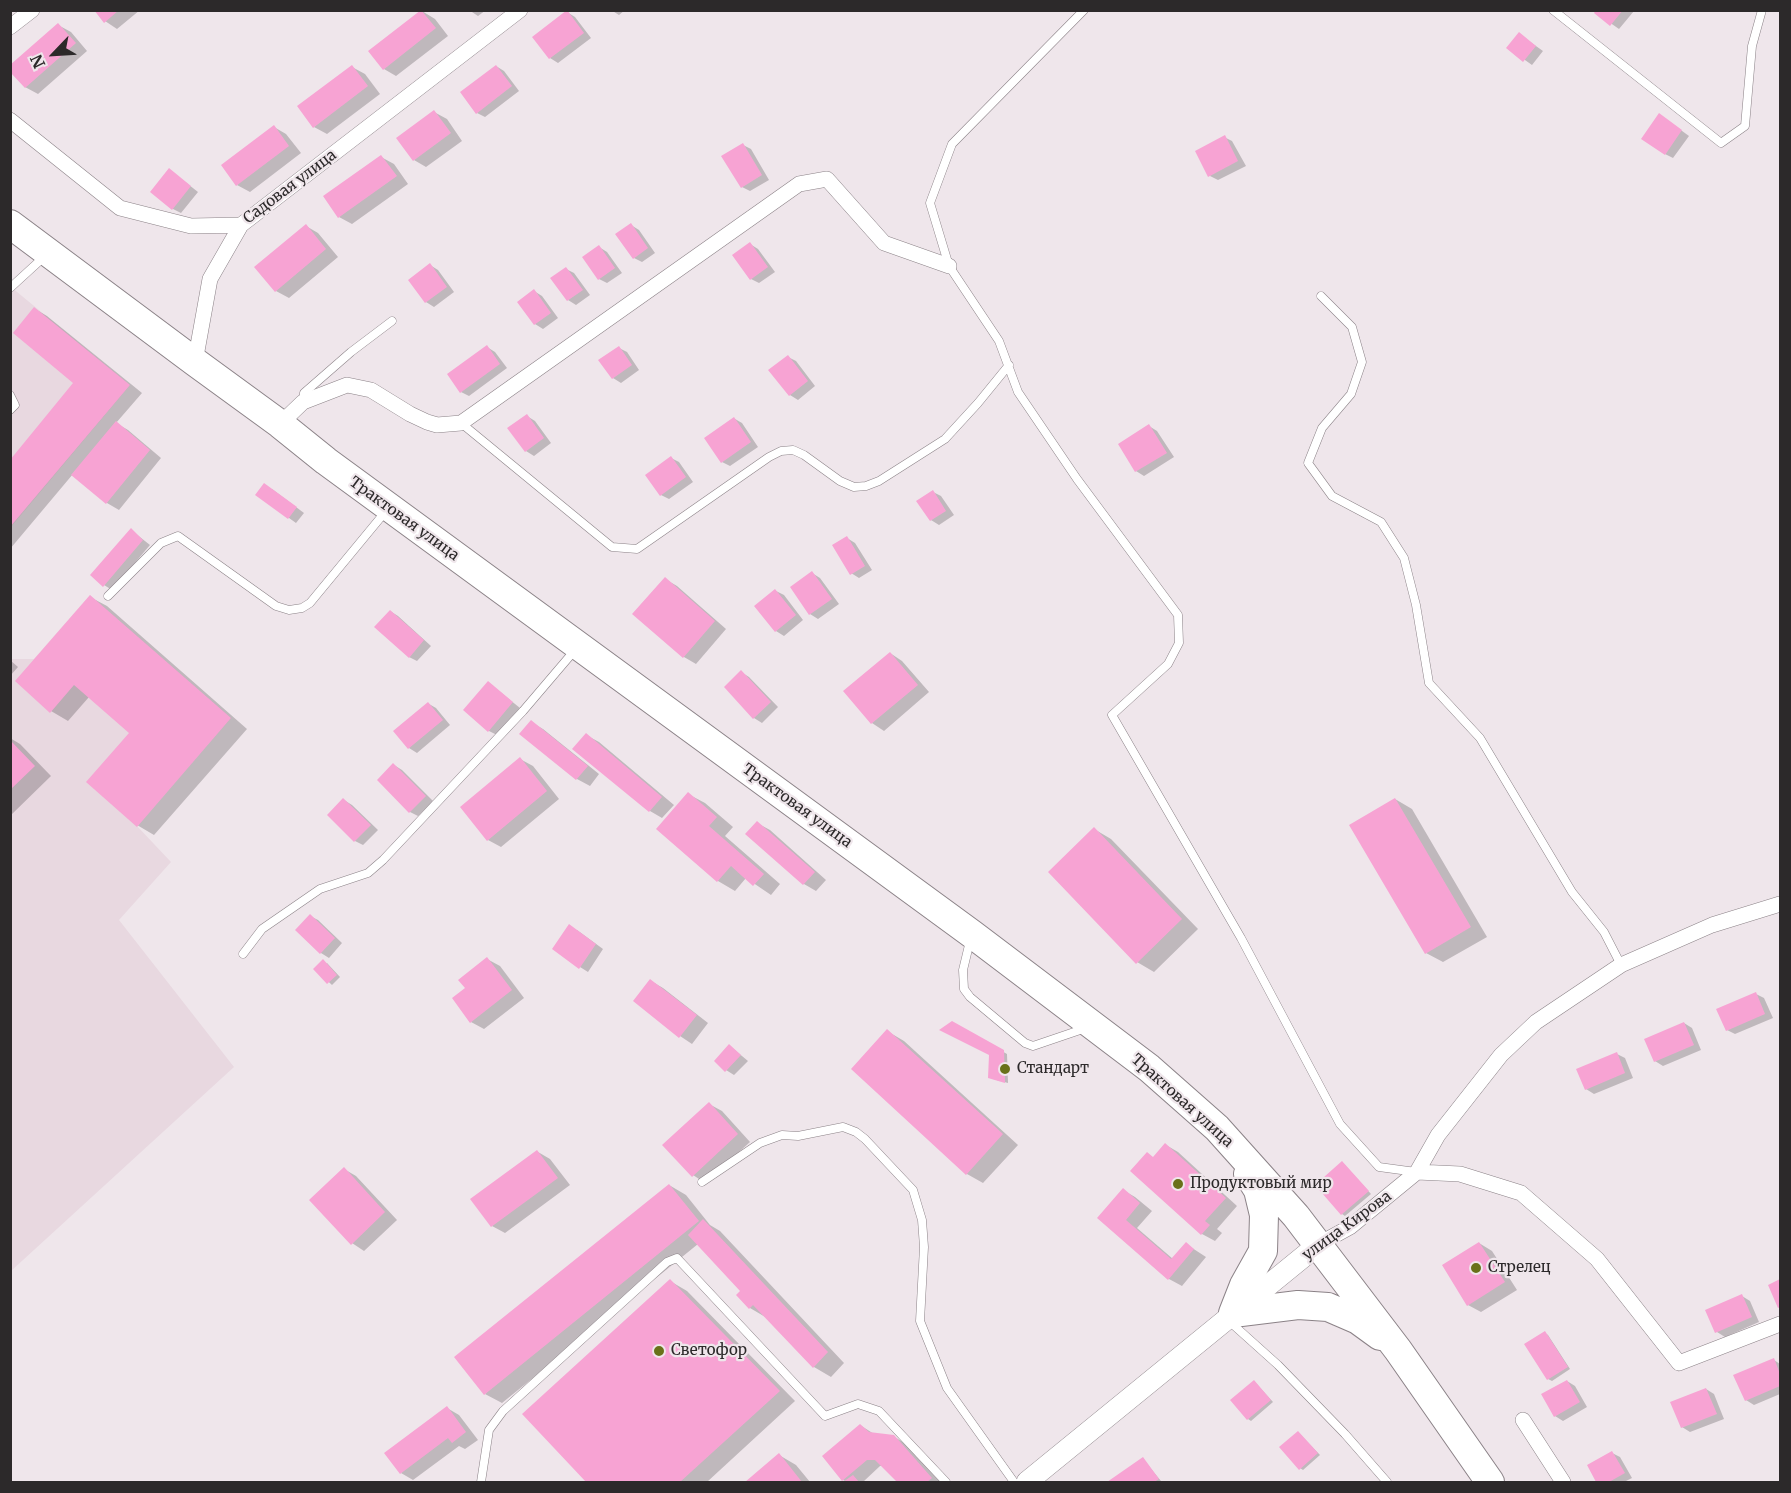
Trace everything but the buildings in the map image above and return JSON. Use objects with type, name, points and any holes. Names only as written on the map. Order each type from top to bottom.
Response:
[{"type":"highway","name":"Трактовая улица","points":[[10,224],[280,424],[326,461],[1095,1025],[1149,1068],[1217,1128],[1319,1244],[1398,1350],[1490,1482]]},
{"type":"highway","points":[[1217,1128],[1258,1190],[1264,1215],[1263,1251],[1230,1316]]},
{"type":"highway","points":[[1230,1316],[1298,1305],[1328,1307],[1358,1320],[1398,1350]]},
{"type":"street","points":[[10,27],[32,10]]},
{"type":"street","name":"Садовая улица","points":[[10,120],[120,208],[191,226],[241,225],[520,10]]},
{"type":"street","points":[[280,424],[303,402],[347,385],[371,390],[427,422],[437,425],[461,423],[799,184],[827,179],[884,243],[949,266]]},
{"type":"street","points":[[195,362],[210,279],[241,225]]},
{"type":"street","name":"улица Кирова","points":[[1027,1482],[1319,1244],[1350,1227],[1417,1172],[1438,1135],[1501,1055],[1536,1022],[1621,965],[1712,925],[1780,904]]},
{"type":"street","points":[[1417,1172],[1460,1174],[1521,1193],[1597,1259],[1679,1363],[1780,1324]]},
{"type":"street","points":[[1522,1420],[1563,1482]]},
{"type":"lane","points":[[1084,10],[952,144],[930,203],[949,266],[999,341],[1018,392],[1077,479],[1178,615],[1179,642],[1168,664],[1112,715],[1241,938],[1340,1124],[1379,1167],[1417,1172]]},
{"type":"lane","points":[[1553,10],[1721,143],[1745,126],[1752,46],[1762,10]]},
{"type":"lane","points":[[10,288],[49,253]]},
{"type":"lane","points":[[1321,296],[1352,327],[1362,362],[1351,394],[1322,428],[1308,463],[1332,496],[1381,522],[1404,558],[1416,604],[1430,683],[1480,738],[1572,892],[1604,932],[1621,965]]},
{"type":"lane","points":[[303,402],[304,393],[351,352],[392,321]]},
{"type":"lane","points":[[461,423],[612,547],[637,549],[781,451],[793,450],[804,455],[840,482],[854,487],[866,486],[879,481],[945,439],[1009,364]]},
{"type":"lane","points":[[10,395],[15,405],[10,410]]},
{"type":"lane","points":[[108,596],[161,543],[178,536],[276,606],[289,610],[302,608],[310,603],[389,507]]},
{"type":"lane","points":[[243,954],[262,929],[320,889],[368,873],[383,860],[523,711],[579,645]]},
{"type":"lane","points":[[972,934],[963,970],[964,989],[970,997],[1025,1043],[1033,1046],[1095,1025]]},
{"type":"lane","points":[[702,1182],[760,1143],[782,1135],[798,1136],[843,1127],[865,1138],[913,1190],[922,1220],[924,1247],[920,1321],[947,1388],[1014,1482]]},
{"type":"lane","points":[[481,1482],[489,1430],[502,1411],[667,1263],[677,1258],[825,1416],[858,1404],[879,1410],[946,1482]]},
{"type":"lane","points":[[1230,1316],[1345,1434],[1387,1482]]},
{"type":"shaded area","points":[[11,287],[130,385],[11,527]]},
{"type":"shaded area","points":[[90,595],[231,718],[137,826],[171,862],[119,920],[234,1067],[11,1271],[11,659],[34,659]]},
{"type":"place","name":"Стандарт","points":[[1005,1069]]},
{"type":"place","name":"Продуктовый мир","points":[[1178,1184]]},
{"type":"place","name":"Стрелец","points":[[1476,1268]]},
{"type":"place","name":"Светофор","points":[[659,1351]]}]
